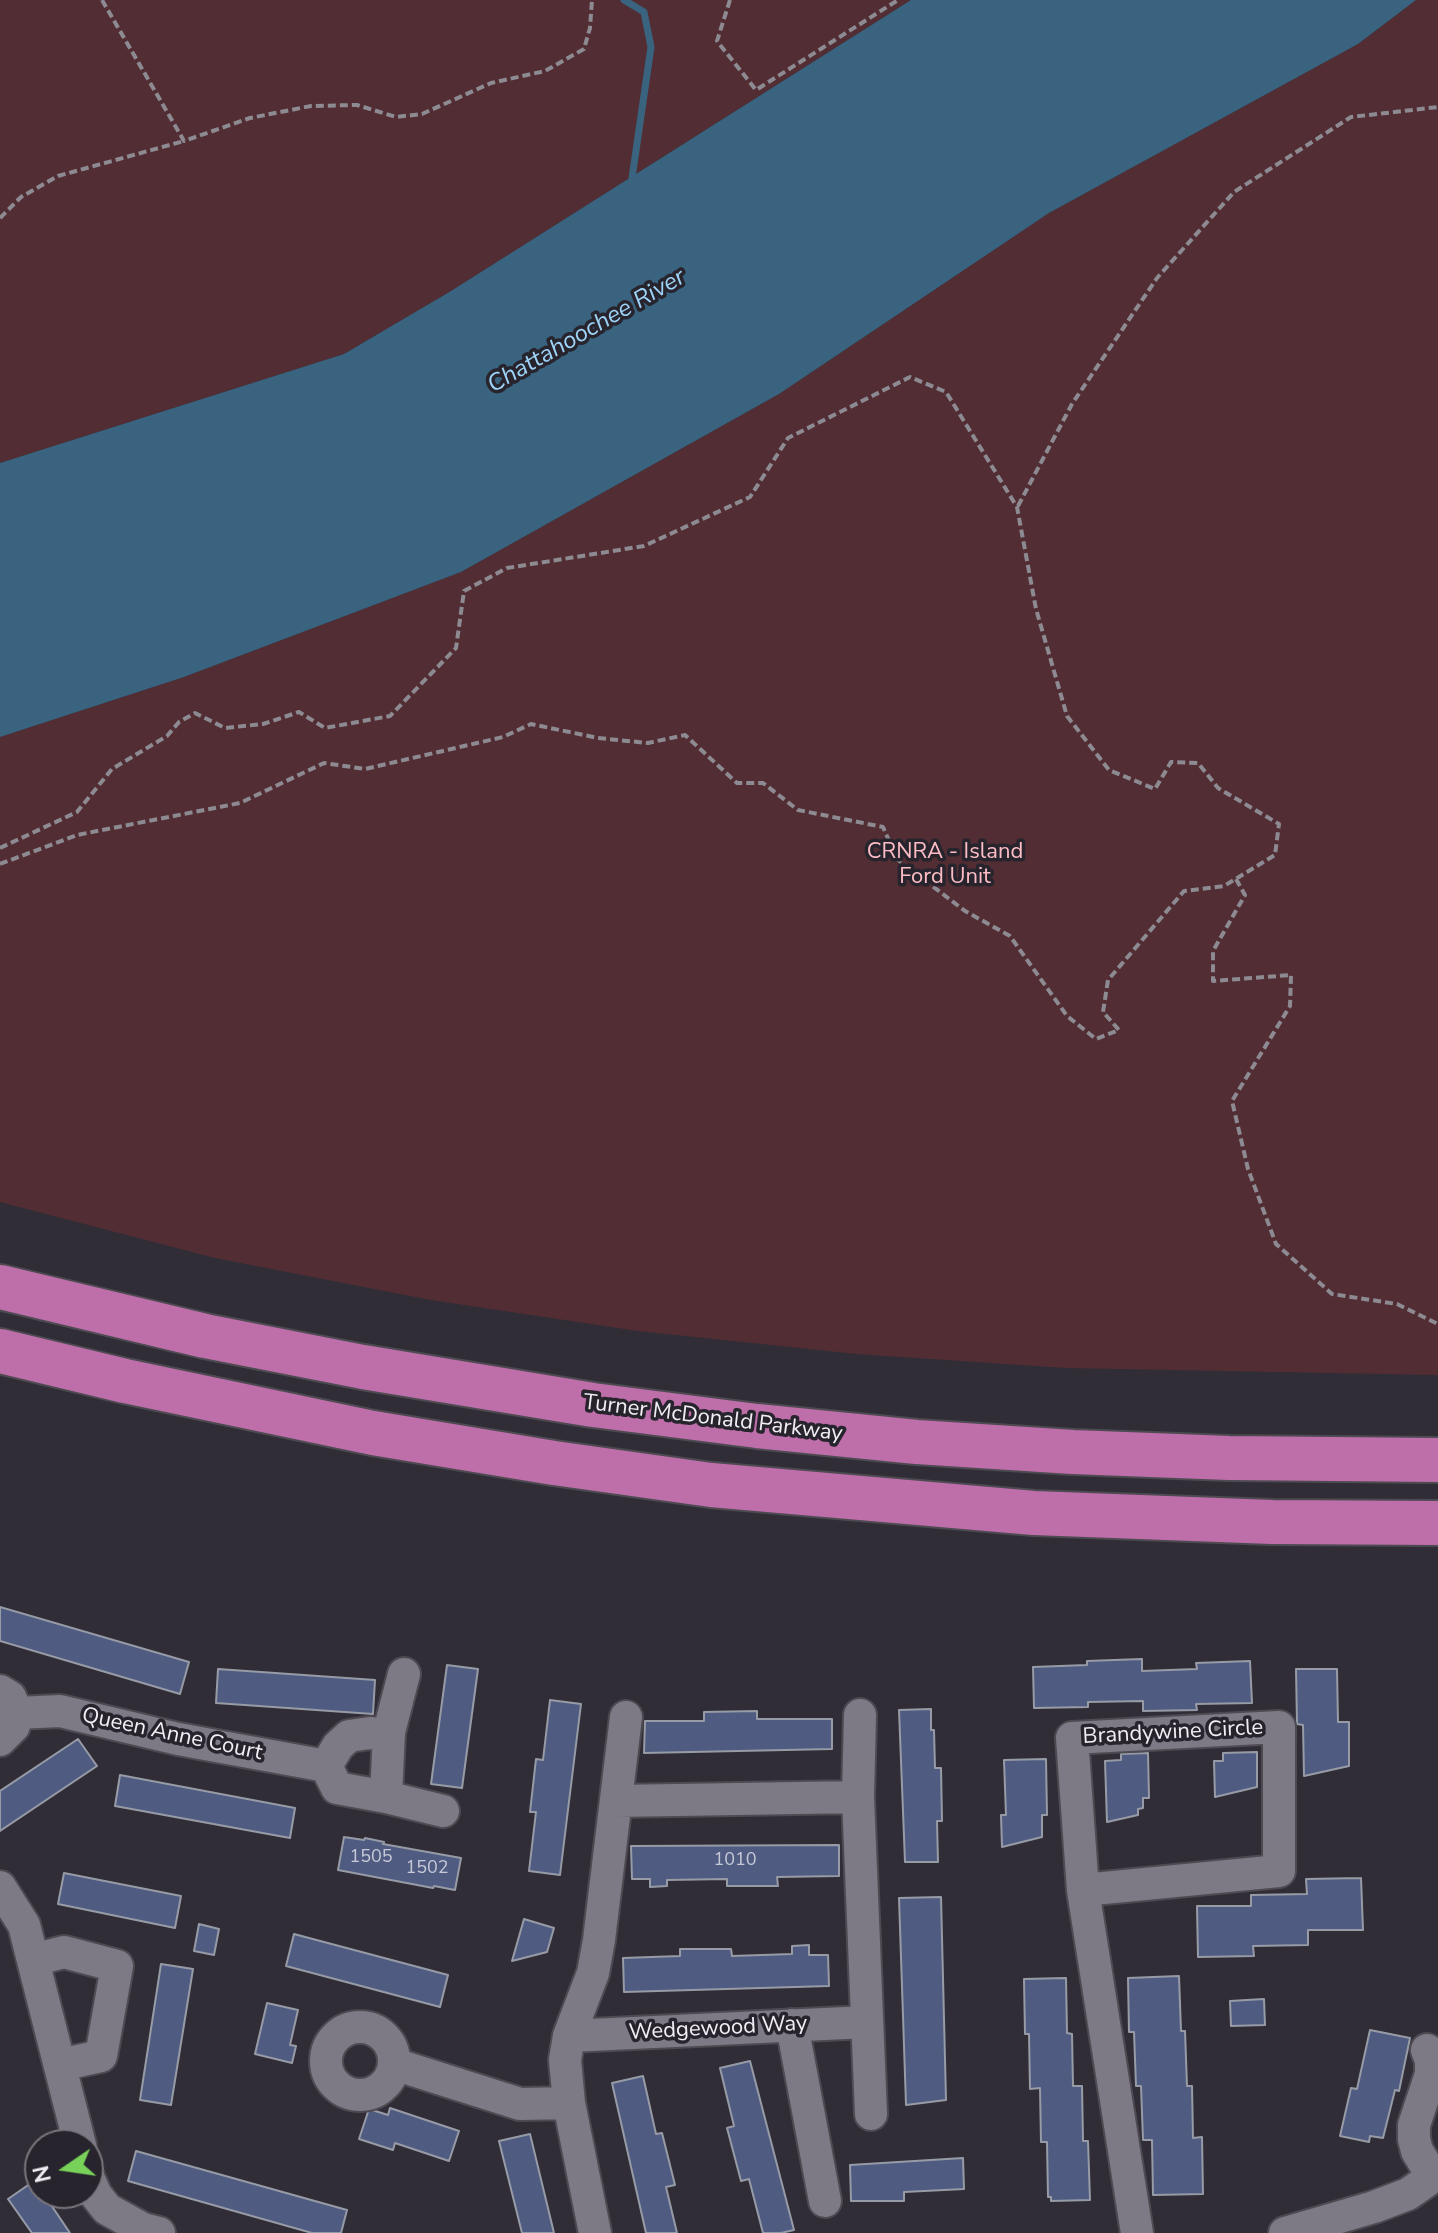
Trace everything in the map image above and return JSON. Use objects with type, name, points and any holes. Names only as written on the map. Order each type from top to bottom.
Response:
[{"type":"highway","name":"Turner McDonald Parkway","points":[[0,1287],[205,1336],[363,1367],[565,1401],[743,1425],[917,1442],[1088,1453],[1245,1459],[1438,1460]]},
{"type":"highway","points":[[0,1351],[166,1390],[373,1433],[711,1485],[1047,1514],[1272,1522],[1438,1523]]},
{"type":"street","points":[[386,1797],[389,1735],[404,1674]]},
{"type":"street","name":"Queen Anne Court","points":[[0,1740],[14,1726],[8,1702],[178,1739],[326,1766]]},
{"type":"street","points":[[860,1715],[858,1797],[871,2114]]},
{"type":"street","points":[[595,2233],[569,2103],[565,2060],[569,2036],[593,1973],[626,1717]]},
{"type":"street","name":"Brandywine Circle","points":[[1083,1890],[1279,1871],[1279,1727],[1072,1738],[1083,1890],[1137,2233]]},
{"type":"street","points":[[389,1735],[370,1733],[349,1736],[332,1753],[326,1766],[337,1788],[443,1811]]},
{"type":"street","points":[[616,1801],[858,1797]]},
{"type":"street","points":[[0,1887],[24,1925],[76,2129]]},
{"type":"street","points":[[33,1960],[64,1952],[117,1966],[101,2056],[60,2065]]},
{"type":"street","name":"Wedgewood Way","points":[[569,2036],[867,2022]]},
{"type":"street","points":[[792,2025],[825,2201]]},
{"type":"street","points":[[1285,2233],[1378,2220],[1435,2175],[1417,2151],[1414,2139],[1414,2125],[1431,2074],[1427,2050]]},
{"type":"street","points":[[394,2064],[520,2104],[569,2103]]},
{"type":"street","points":[[104,2205],[143,2229],[159,2233]]},
{"type":"path","points":[[102,0],[184,141]]},
{"type":"path","points":[[730,0],[717,41],[756,90],[898,0]]},
{"type":"path","points":[[0,218],[21,197],[58,176],[184,141],[250,118],[311,106],[357,105],[396,117],[422,114],[491,83],[545,71],[584,49],[590,28],[592,1]]},
{"type":"path","points":[[1017,507],[1072,404],[1157,278],[1234,192],[1351,117],[1438,107]]},
{"type":"path","points":[[0,848],[77,812],[112,769],[167,736],[179,722],[195,713],[225,728],[263,724],[299,712],[325,728],[390,716],[456,648],[464,591],[507,568],[644,546],[750,497],[788,438],[910,377],[946,392],[1017,507],[1036,609],[1067,716],[1109,770],[1155,789],[1171,762],[1198,763],[1218,788],[1279,824],[1275,855],[1224,886],[1184,891],[1108,980],[1103,1012],[1119,1030],[1096,1039],[1067,1016],[1010,936],[965,911],[897,859],[883,827],[798,810],[763,783],[737,783],[685,735],[648,743],[598,738],[531,724],[503,737],[365,769],[324,763],[240,803],[77,835],[0,864]]},
{"type":"path","points":[[1236,879],[1245,895],[1213,951],[1213,981],[1291,975],[1290,1006],[1232,1101],[1248,1169],[1276,1244],[1332,1294],[1397,1304],[1438,1324]]},
{"type":"green space","points":[[0,0],[911,0],[451,291],[344,354],[0,463]]},
{"type":"green space","name":"CRNRA - Island Ford Unit","points":[[1416,0],[1438,0],[1438,1375],[1066,1368],[857,1354],[638,1331],[431,1300],[215,1258],[0,1202],[0,737],[184,677],[461,572],[779,394],[1049,213],[1358,44]]},
{"type":"water","name":"Chattahoochee River","points":[[911,0],[1416,0],[1358,44],[1049,213],[779,394],[461,572],[184,677],[0,737],[0,463],[344,354],[451,291]]},
{"type":"building","points":[[0,1607],[189,1662],[180,1694],[0,1641]]},
{"type":"building","points":[[1142,1659],[1142,1671],[1197,1669],[1196,1663],[1250,1661],[1252,1703],[1196,1704],[1197,1710],[1143,1711],[1143,1701],[1088,1702],[1088,1707],[1034,1708],[1033,1667]]},
{"type":"building","points":[[447,1665],[478,1669],[462,1788],[431,1784]]},
{"type":"building","points":[[218,1669],[375,1680],[373,1714],[216,1703]]},
{"type":"building","points":[[1296,1669],[1337,1669],[1338,1722],[1349,1722],[1349,1766],[1304,1776],[1303,1725],[1297,1724]]},
{"type":"building","points":[[550,1700],[581,1704],[560,1875],[529,1871],[536,1812],[530,1812],[536,1759],[543,1760]]},
{"type":"building","points":[[931,1709],[935,1768],[941,1768],[942,1821],[937,1821],[938,1862],[905,1862],[899,1710]]},
{"type":"building","points":[[757,1711],[757,1719],[832,1719],[832,1749],[644,1753],[645,1721],[704,1721],[704,1712]]},
{"type":"building","points":[[78,1739],[97,1766],[0,1831],[0,1791]]},
{"type":"building","points":[[1257,1752],[1257,1787],[1215,1797],[1214,1761],[1223,1761],[1223,1753]]},
{"type":"building","points":[[1148,1753],[1149,1798],[1143,1798],[1143,1808],[1138,1809],[1138,1815],[1107,1822],[1105,1761],[1121,1760],[1121,1754]]},
{"type":"building","points":[[1046,1759],[1047,1815],[1042,1815],[1042,1837],[1002,1847],[1001,1815],[1006,1815],[1004,1760]]},
{"type":"building","points":[[120,1775],[295,1808],[290,1838],[115,1806]]},
{"type":"building","points":[[344,1837],[365,1838],[461,1858],[455,1890],[338,1870]]},
{"type":"building","points":[[839,1845],[839,1876],[777,1877],[778,1886],[727,1886],[727,1879],[667,1880],[667,1886],[650,1887],[650,1879],[632,1879],[631,1846]]},
{"type":"building","points":[[64,1873],[181,1896],[175,1928],[58,1904]]},
{"type":"building","points":[[1361,1878],[1363,1930],[1308,1930],[1308,1945],[1253,1946],[1254,1956],[1198,1957],[1197,1906],[1251,1906],[1251,1895],[1307,1894],[1306,1879]]},
{"type":"building","points":[[941,1897],[946,2100],[906,2105],[899,1898]]},
{"type":"building","points":[[524,1919],[554,1928],[547,1952],[512,1961]]},
{"type":"building","points":[[199,1924],[219,1929],[214,1955],[194,1951]]},
{"type":"building","points":[[294,1934],[448,1975],[440,2007],[286,1966]]},
{"type":"building","points":[[809,1945],[809,1955],[828,1955],[829,1986],[624,1992],[623,1958],[680,1956],[680,1949],[731,1949],[732,1956],[792,1954],[792,1946]]},
{"type":"building","points":[[161,1964],[193,1969],[171,2105],[140,2100]]},
{"type":"building","points":[[1179,1976],[1187,2086],[1192,2086],[1193,2138],[1202,2137],[1203,2194],[1153,2195],[1152,2140],[1143,2140],[1141,2086],[1136,2086],[1134,2032],[1129,2032],[1128,1978]]},
{"type":"building","points":[[1066,1978],[1067,2033],[1072,2034],[1073,2086],[1082,2086],[1083,2141],[1088,2141],[1090,2200],[1051,2201],[1048,2197],[1047,2142],[1041,2142],[1040,2088],[1030,2089],[1024,1979]]},
{"type":"building","points":[[1264,1999],[1265,2025],[1231,2026],[1230,2001]]},
{"type":"building","points":[[267,2003],[298,2010],[290,2045],[296,2046],[292,2063],[255,2054]]},
{"type":"building","points":[[1370,2030],[1410,2038],[1399,2091],[1395,2090],[1383,2138],[1370,2136],[1369,2142],[1340,2136],[1351,2088],[1357,2089]]},
{"type":"building","points":[[750,2061],[794,2230],[781,2233],[763,2233],[749,2179],[741,2181],[727,2128],[734,2126],[720,2068]]},
{"type":"building","points":[[643,2076],[656,2134],[662,2133],[675,2185],[666,2187],[677,2233],[646,2233],[612,2083]]},
{"type":"building","points":[[390,2108],[459,2131],[449,2161],[395,2143],[393,2150],[359,2139],[369,2109],[388,2115]]},
{"type":"building","points":[[530,2134],[554,2233],[522,2233],[499,2141]]},
{"type":"building","points":[[136,2151],[347,2210],[341,2233],[312,2233],[128,2181]]},
{"type":"building","points":[[963,2158],[964,2189],[904,2192],[904,2201],[851,2201],[850,2165]]},
{"type":"building","points":[[24,2188],[24,2209],[54,2209],[70,2233],[32,2233],[8,2199]]},
{"type":"waterway","points":[[624,0],[644,12],[651,47],[631,185]]}]
